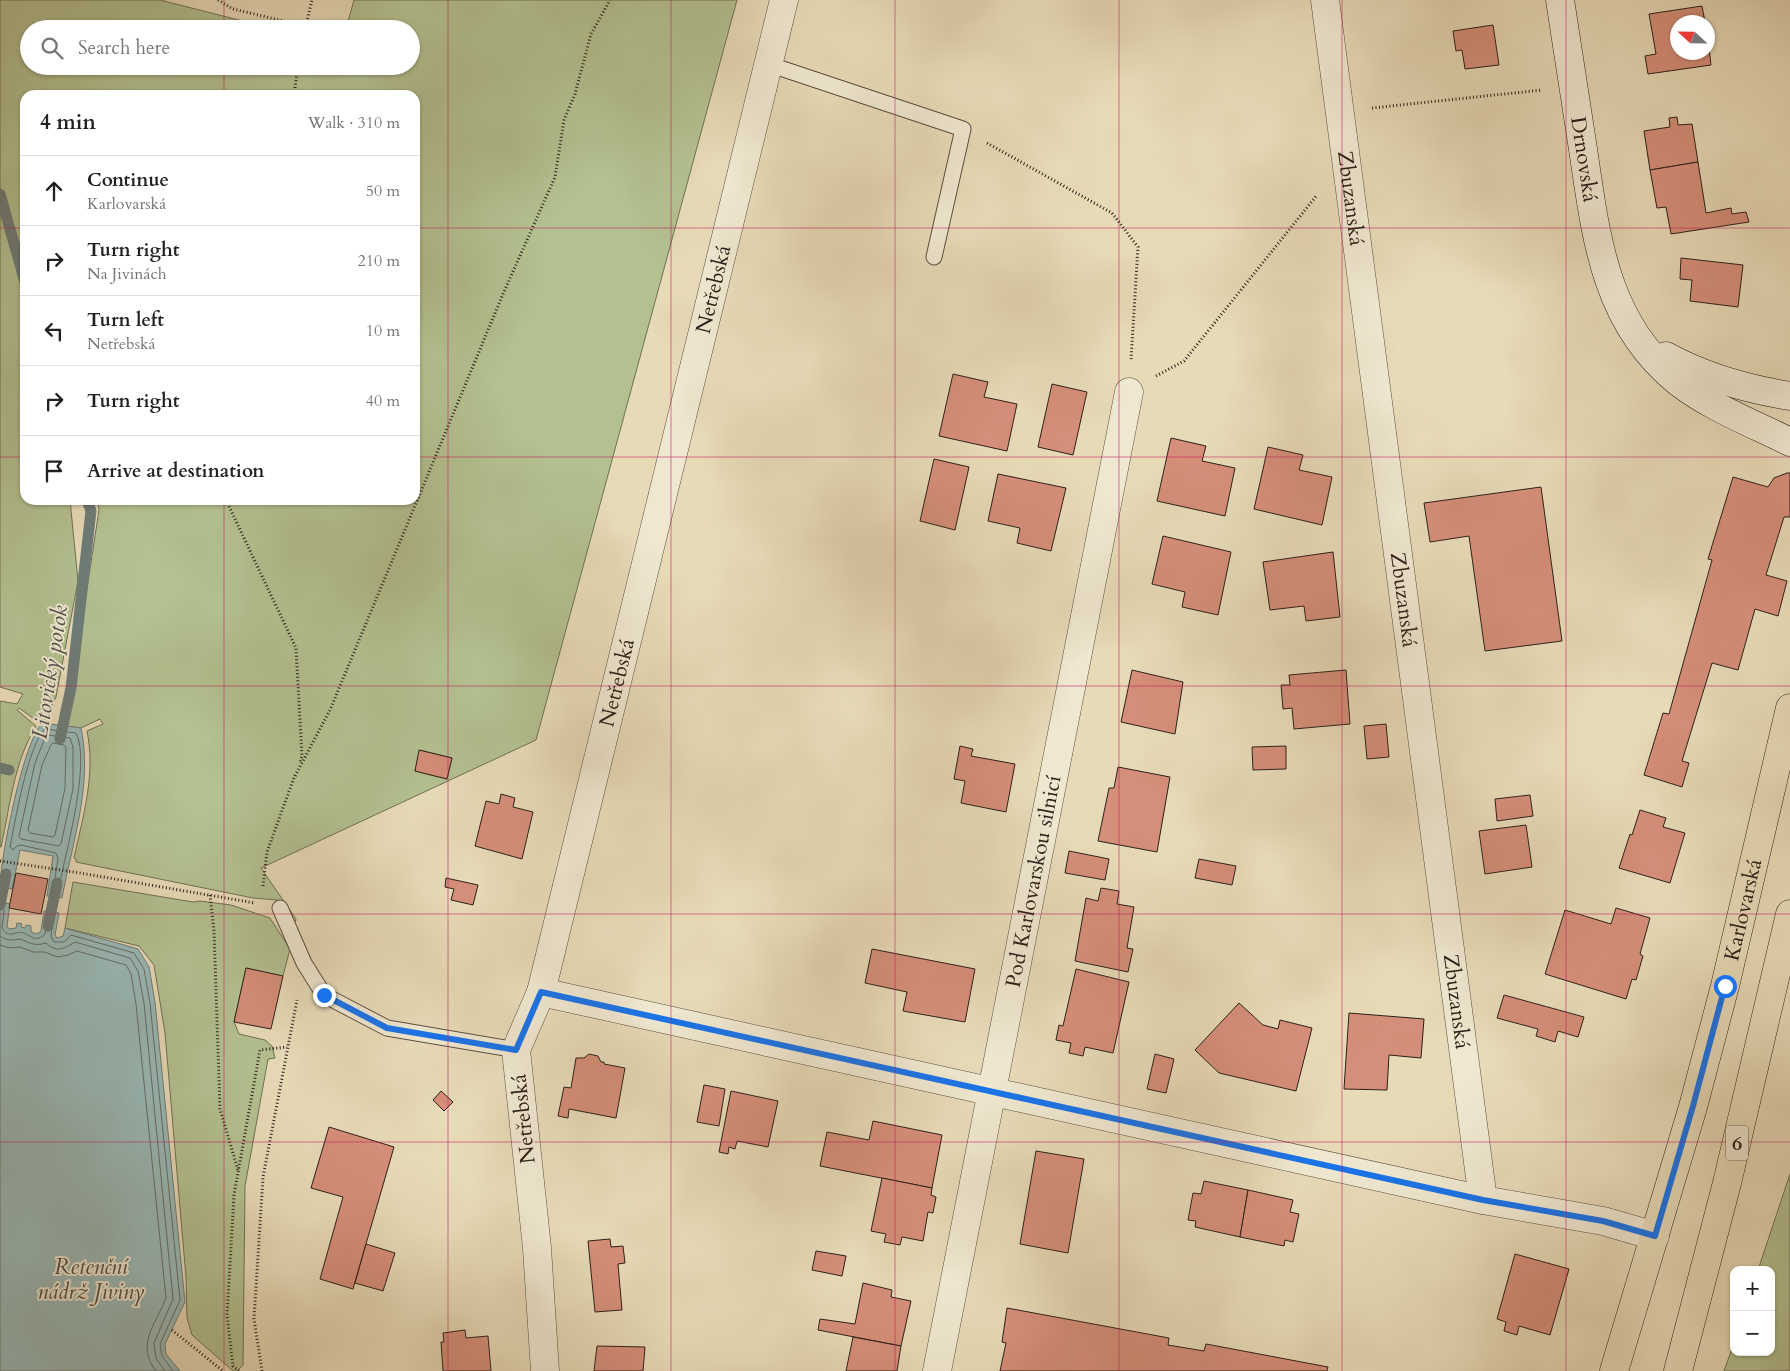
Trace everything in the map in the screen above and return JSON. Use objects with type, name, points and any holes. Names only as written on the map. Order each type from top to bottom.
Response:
[{"type":"main road","name":"Karlovarská","points":[[1614,1371],[1693,1106],[1725,986],[1790,708]]},
{"type":"main road","name":"6","points":[[1678,1371],[1727,1184],[1782,987],[1790,914]]},
{"type":"street","name":"Netřebská","points":[[545,1371],[537,1248],[516,1050],[541,992],[784,0]]},
{"type":"street","name":"Zbuzanská","points":[[1325,0],[1483,1200]]},
{"type":"street","name":"Drnovská","points":[[1560,0],[1594,224],[1603,262],[1623,316],[1639,342],[1678,382],[1735,415],[1790,442]]},
{"type":"street","name":"Drnovská","points":[[1623,316],[1647,342],[1661,353],[1696,371],[1748,388],[1790,396]]},
{"type":"street","name":"Pod Karlovarskou silnicí","points":[[937,1371],[1129,392]]},
{"type":"street","points":[[541,992],[1483,1200],[1603,1221],[1655,1236]]},
{"type":"lane","points":[[768,64],[963,129],[934,257]]},
{"type":"lane","points":[[280,908],[304,963],[324,995],[387,1028],[516,1050]]},
{"type":"path","points":[[218,0],[233,8],[279,20]]},
{"type":"path","points":[[308,20],[312,0]]},
{"type":"path","points":[[420,494],[503,294],[555,177],[564,120],[575,94],[591,34],[610,0]]},
{"type":"path","points":[[295,90],[297,75]]},
{"type":"path","points":[[1339,111],[1548,89]]},
{"type":"path","points":[[963,129],[1112,213],[1138,247],[1129,392]]},
{"type":"path","points":[[1129,392],[1184,360],[1345,160]]},
{"type":"path","points":[[228,505],[296,648],[302,756],[267,852],[261,904]]},
{"type":"path","points":[[295,776],[330,710],[415,505]]},
{"type":"path","points":[[0,861],[280,908]]},
{"type":"path","points":[[210,895],[214,931],[220,1109],[238,1171]]},
{"type":"path","points":[[262,1371],[254,1319],[263,1177],[304,963]]},
{"type":"path","points":[[239,1371],[233,1366],[227,1315],[234,1196],[260,1050],[287,1047]]},
{"type":"path","points":[[172,1330],[223,1371]]},
{"type":"green space","points":[[0,0],[160,0],[239,20],[20,20],[20,75],[420,75],[420,20],[348,20],[354,0],[737,0],[536,740],[261,868],[296,919],[295,922],[277,900],[253,898],[76,862],[74,858],[89,779],[90,763],[87,731],[103,724],[100,719],[81,728],[66,726],[99,510],[98,505],[420,505],[420,90],[20,90],[20,505],[70,505],[78,581],[56,697],[41,724],[19,708],[17,710],[36,726],[18,769],[0,847],[0,701],[17,704],[23,694],[0,687]],"holes":[[[420,750],[452,758],[447,779],[415,771]]]},
{"type":"green space","points":[[73,882],[193,902],[200,901],[231,905],[270,918],[290,949],[283,976],[246,968],[234,1022],[239,1034],[265,1040],[272,1046],[275,1058],[268,1059],[245,1186],[243,1365],[237,1371],[233,1371],[192,1335],[187,1318],[186,1277],[165,1033],[154,965],[139,946],[65,928]]},
{"type":"green space","points":[[1790,1174],[1790,1371],[1724,1371],[1730,1354],[1730,1356],[1775,1356],[1775,1266],[1759,1266]]},
{"type":"water","points":[[43,723],[81,728],[84,749],[85,771],[80,814],[62,898],[47,896],[53,856],[20,850],[12,889],[0,887],[4,852],[14,800],[28,751]]},
{"type":"water","name":"Retenční nádrž Jiviny","points":[[0,902],[10,904],[7,926],[9,929],[16,928],[17,923],[22,924],[21,927],[25,928],[26,925],[31,926],[31,932],[37,934],[41,931],[44,911],[59,913],[55,935],[57,938],[63,936],[65,928],[138,949],[149,967],[155,1002],[185,1302],[165,1344],[166,1354],[180,1371],[0,1371]]},
{"type":"building","points":[[1702,6],[1704,15],[1670,15],[1670,60],[1710,60],[1711,65],[1648,74],[1645,56],[1656,54],[1649,14]]},
{"type":"building","points":[[1493,25],[1499,65],[1465,69],[1462,50],[1456,51],[1453,31]]},
{"type":"building","points":[[1677,117],[1678,125],[1692,124],[1698,162],[1650,170],[1644,131],[1670,127],[1669,118]]},
{"type":"building","points":[[1698,162],[1706,213],[1731,208],[1732,214],[1746,212],[1749,222],[1671,234],[1666,207],[1657,208],[1650,170]]},
{"type":"building","points":[[1681,258],[1743,265],[1738,307],[1690,301],[1692,280],[1680,279]]},
{"type":"building","points":[[953,374],[988,382],[984,397],[1017,404],[1007,451],[939,436]]},
{"type":"building","points":[[1052,384],[1087,392],[1073,455],[1038,447]]},
{"type":"building","points":[[1171,438],[1206,446],[1202,461],[1235,468],[1225,516],[1157,501]]},
{"type":"building","points":[[1268,447],[1303,455],[1299,470],[1332,477],[1322,525],[1254,509]]},
{"type":"building","points":[[934,459],[969,467],[955,530],[920,521]]},
{"type":"building","points":[[1790,473],[1790,517],[1784,517],[1766,575],[1787,581],[1778,616],[1755,609],[1738,670],[1712,663],[1682,761],[1689,763],[1682,787],[1644,775],[1663,713],[1669,714],[1712,560],[1708,559],[1733,477],[1768,487],[1774,478]]},
{"type":"building","points":[[998,474],[1066,488],[1051,551],[1017,543],[1020,528],[988,521]]},
{"type":"building","points":[[1541,487],[1562,641],[1485,651],[1469,536],[1430,542],[1424,503]]},
{"type":"building","points":[[1163,536],[1231,552],[1218,615],[1182,607],[1185,592],[1152,584]]},
{"type":"building","points":[[1333,552],[1340,617],[1306,621],[1304,606],[1270,610],[1263,562]]},
{"type":"building","points":[[1132,670],[1183,682],[1175,734],[1121,722]]},
{"type":"building","points":[[1346,670],[1350,724],[1294,729],[1292,708],[1283,709],[1281,685],[1290,685],[1289,675]]},
{"type":"building","points":[[1386,724],[1389,757],[1367,759],[1364,726]]},
{"type":"building","points":[[960,746],[973,749],[971,756],[1015,764],[1006,812],[961,803],[965,781],[954,779]]},
{"type":"building","points":[[1286,746],[1286,769],[1253,770],[1252,747]]},
{"type":"building","points":[[419,750],[452,758],[447,779],[415,771]]},
{"type":"building","points":[[1118,767],[1170,777],[1157,852],[1098,841],[1109,788],[1114,788]]},
{"type":"building","points":[[501,794],[515,798],[513,807],[533,812],[522,859],[475,846],[486,801],[499,804]]},
{"type":"building","points":[[1530,795],[1533,816],[1497,821],[1495,799]]},
{"type":"building","points":[[1640,810],[1666,818],[1663,827],[1685,833],[1670,883],[1619,868]]},
{"type":"building","points":[[1526,825],[1532,867],[1485,874],[1479,831]]},
{"type":"building","points":[[1069,851],[1109,859],[1105,880],[1065,873]]},
{"type":"building","points":[[1199,859],[1236,866],[1232,885],[1195,878]]},
{"type":"building","points":[[16,873],[48,879],[41,914],[9,908]]},
{"type":"building","points":[[446,878],[478,885],[473,905],[451,900],[454,889],[445,887]]},
{"type":"building","points":[[1101,888],[1119,891],[1117,904],[1134,907],[1127,948],[1133,949],[1128,972],[1075,961],[1086,898],[1098,901]]},
{"type":"building","points":[[1616,908],[1650,918],[1640,954],[1643,956],[1636,980],[1632,979],[1626,999],[1545,974],[1565,910],[1611,924]]},
{"type":"building","points":[[872,949],[975,969],[965,1022],[903,1011],[907,992],[865,983]]},
{"type":"building","points":[[246,968],[283,976],[271,1029],[234,1022]]},
{"type":"building","points":[[1076,969],[1129,982],[1113,1053],[1085,1047],[1083,1056],[1069,1053],[1071,1043],[1056,1040],[1059,1025],[1063,1026]]},
{"type":"building","points":[[1504,995],[1584,1017],[1578,1037],[1558,1031],[1555,1042],[1536,1036],[1538,1029],[1497,1018]]},
{"type":"building","points":[[1239,1003],[1263,1025],[1278,1029],[1280,1020],[1312,1028],[1296,1091],[1219,1073],[1195,1050]]},
{"type":"building","points":[[1349,1013],[1424,1019],[1421,1058],[1389,1055],[1387,1090],[1344,1089]]},
{"type":"building","points":[[589,1054],[598,1056],[604,1064],[625,1068],[616,1118],[569,1109],[568,1118],[558,1116],[564,1087],[571,1088],[576,1058],[584,1058]]},
{"type":"building","points":[[1155,1054],[1174,1059],[1166,1093],[1147,1089]]},
{"type":"building","points":[[704,1085],[725,1089],[719,1126],[697,1122]]},
{"type":"building","points":[[441,1091],[453,1102],[444,1111],[433,1100]]},
{"type":"building","points":[[731,1091],[778,1101],[768,1147],[737,1141],[735,1149],[729,1147],[728,1154],[719,1152]]},
{"type":"building","points":[[873,1121],[942,1135],[932,1188],[820,1166],[827,1132],[869,1140]]},
{"type":"building","points":[[329,1127],[394,1147],[353,1289],[320,1279],[343,1197],[311,1188]]},
{"type":"building","points":[[1036,1151],[1084,1159],[1068,1253],[1020,1244]]},
{"type":"building","points":[[882,1178],[932,1188],[931,1195],[936,1197],[933,1213],[928,1212],[923,1241],[902,1237],[900,1245],[884,1242],[886,1234],[871,1231]]},
{"type":"building","points":[[1204,1181],[1248,1190],[1240,1237],[1195,1227],[1196,1221],[1188,1220],[1193,1193],[1201,1194]]},
{"type":"building","points":[[1248,1190],[1293,1200],[1290,1212],[1299,1214],[1293,1242],[1285,1240],[1284,1246],[1240,1237]]},
{"type":"building","points":[[610,1239],[611,1247],[623,1246],[625,1263],[618,1264],[622,1310],[595,1312],[588,1241]]},
{"type":"building","points":[[366,1244],[395,1253],[383,1291],[355,1283]]},
{"type":"building","points":[[816,1251],[846,1256],[842,1276],[812,1270]]},
{"type":"building","points":[[1515,1254],[1569,1269],[1550,1335],[1519,1326],[1517,1335],[1504,1331],[1506,1322],[1497,1319]]},
{"type":"building","points":[[863,1283],[892,1290],[891,1297],[911,1301],[901,1346],[818,1330],[820,1319],[855,1324]]},
{"type":"building","points":[[1007,1308],[1169,1338],[1168,1345],[1204,1351],[1206,1344],[1328,1367],[1327,1371],[1000,1371],[1006,1343],[1002,1342]]},
{"type":"building","points":[[465,1330],[466,1338],[488,1336],[491,1371],[443,1371],[441,1342],[444,1342],[443,1333]]},
{"type":"building","points":[[853,1337],[901,1346],[897,1371],[846,1371]]},
{"type":"building","points":[[597,1346],[645,1347],[643,1371],[594,1371]]},
{"type":"waterway","name":"Litovický potok","points":[[0,194],[20,264]]},
{"type":"waterway","name":"Litovický potok","points":[[60,739],[71,688],[91,511],[89,505]]},
{"type":"waterway","points":[[0,768],[9,770]]},
{"type":"waterway","points":[[0,905],[6,874]]},
{"type":"waterway","points":[[48,926],[57,883]]},
{"type":"route","points":[[324,995],[387,1028],[516,1050],[541,992],[1483,1200],[1603,1221],[1655,1236],[1693,1106],[1725,986]]}]
